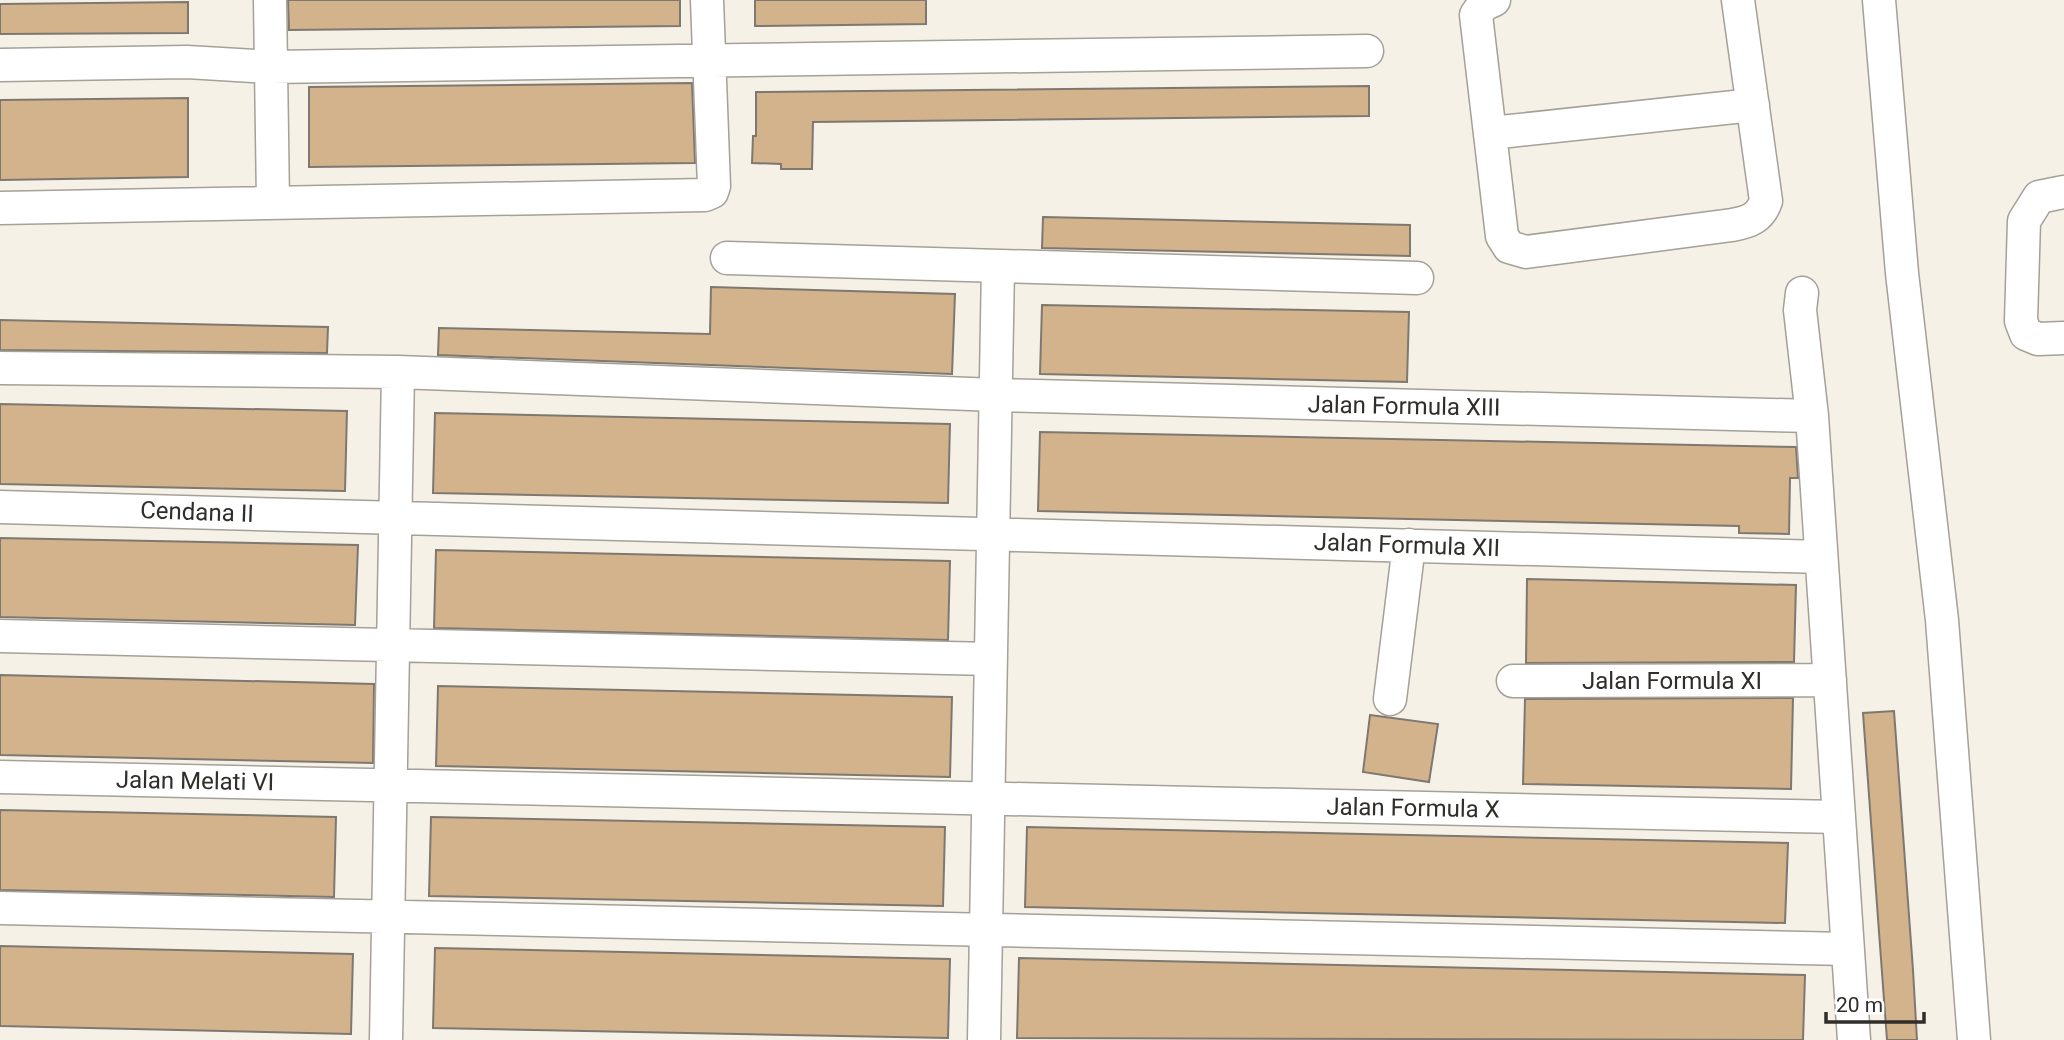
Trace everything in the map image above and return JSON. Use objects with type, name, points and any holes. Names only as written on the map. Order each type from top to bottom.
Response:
[{"type":"street","points":[[270,0],[273,202]]},
{"type":"street","points":[[0,208],[705,195],[712,192],[714,186],[707,0]]},
{"type":"street","points":[[1494,0],[1483,5],[1476,15],[1502,236],[1509,247],[1526,252],[1748,222],[1762,212],[1766,201],[1738,0]]},
{"type":"street","points":[[1879,0],[1902,273],[1942,620],[1974,1040]]},
{"type":"street","points":[[0,65],[187,62],[271,66],[1367,51]]},
{"type":"street","points":[[1490,133],[1752,105]]},
{"type":"street","points":[[2064,192],[2039,197],[2024,220],[2021,321],[2026,334],[2038,340],[2064,338]]},
{"type":"street","points":[[727,258],[1417,278]]},
{"type":"street","points":[[984,1040],[999,266]]},
{"type":"street","points":[[1802,293],[1800,310],[1812,416],[1854,1040]]},
{"type":"street","name":"Jalan Formula XIII","points":[[0,368],[398,372],[996,396],[1812,416]]},
{"type":"street","points":[[386,1040],[398,372]]},
{"type":"street","name":"Cendana II","points":[[0,507],[993,534]]},
{"type":"street","name":"Jalan Formula XII","points":[[993,534],[1821,557]]},
{"type":"street","points":[[1390,699],[1409,545]]},
{"type":"street","points":[[0,636],[991,659]]},
{"type":"street","name":"Jalan Formula XI","points":[[1513,681],[1830,680]]},
{"type":"street","name":"Jalan Melati VI","points":[[0,777],[988,799]]},
{"type":"street","name":"Jalan Formula X","points":[[988,799],[1839,817]]},
{"type":"street","points":[[0,908],[1847,949]]},
{"type":"building","points":[[288,0],[680,0],[680,26],[289,30]]},
{"type":"building","points":[[755,0],[926,0],[926,24],[755,26]]},
{"type":"building","points":[[188,2],[188,33],[0,34],[0,4]]},
{"type":"building","points":[[692,83],[695,163],[309,167],[309,87]]},
{"type":"building","points":[[1369,86],[1369,116],[813,122],[812,169],[781,169],[781,164],[752,163],[753,136],[756,136],[756,92]]},
{"type":"building","points":[[188,98],[188,177],[0,180],[0,100]]},
{"type":"building","points":[[1043,217],[1410,225],[1410,256],[1042,248]]},
{"type":"building","points":[[711,287],[955,294],[952,374],[438,355],[439,328],[710,334]]},
{"type":"building","points":[[1042,305],[1409,312],[1407,382],[1040,374]]},
{"type":"building","points":[[0,320],[328,327],[327,353],[0,350]]},
{"type":"building","points":[[0,404],[347,411],[345,491],[0,484]]},
{"type":"building","points":[[435,413],[950,424],[948,503],[433,493]]},
{"type":"building","points":[[1040,432],[1796,447],[1798,478],[1790,478],[1789,534],[1739,533],[1739,526],[1038,511]]},
{"type":"building","points":[[0,538],[358,545],[355,625],[0,617]]},
{"type":"building","points":[[436,550],[950,561],[948,640],[434,628]]},
{"type":"building","points":[[1527,579],[1796,585],[1794,662],[1526,663]]},
{"type":"building","points":[[0,675],[374,684],[373,763],[0,755]]},
{"type":"building","points":[[438,686],[952,697],[950,777],[436,766]]},
{"type":"building","points":[[1793,698],[1791,789],[1523,784],[1525,699]]},
{"type":"building","points":[[1894,711],[1917,1040],[1887,1040],[1863,713]]},
{"type":"building","points":[[1370,715],[1438,724],[1429,782],[1363,772]]},
{"type":"building","points":[[0,810],[336,817],[334,897],[0,890]]},
{"type":"building","points":[[431,817],[945,827],[943,906],[429,896]]},
{"type":"building","points":[[1027,827],[1788,843],[1785,923],[1025,907]]},
{"type":"building","points":[[0,946],[353,954],[351,1034],[0,1026]]},
{"type":"building","points":[[435,948],[950,959],[948,1038],[433,1028]]},
{"type":"building","points":[[1019,958],[1805,975],[1803,1040],[1017,1038]]}]
